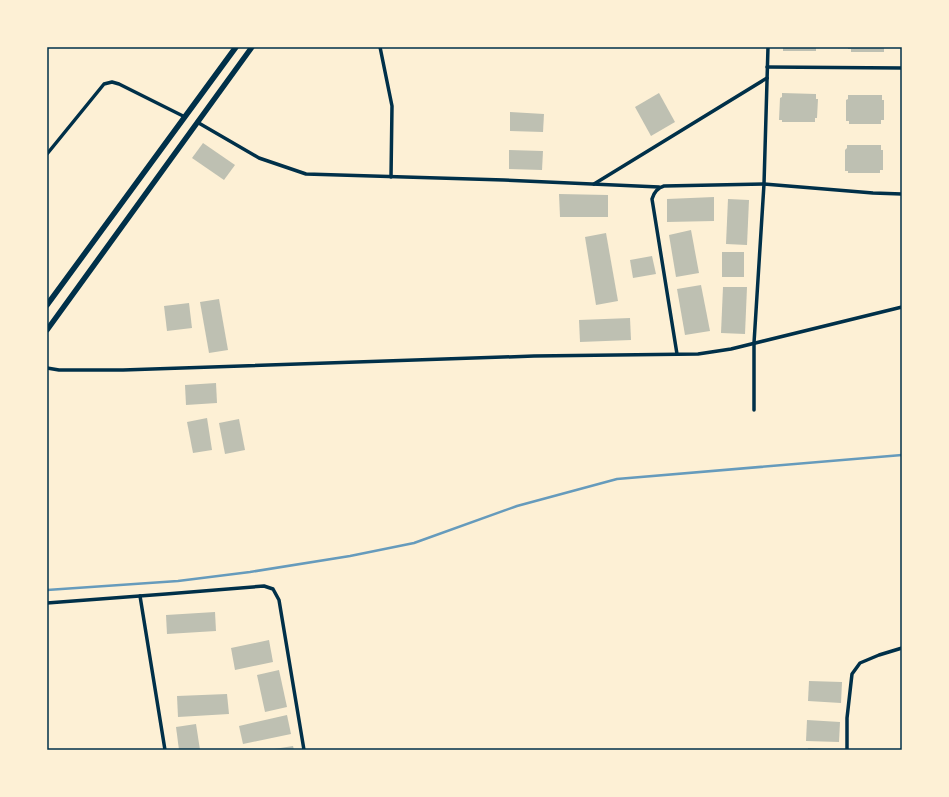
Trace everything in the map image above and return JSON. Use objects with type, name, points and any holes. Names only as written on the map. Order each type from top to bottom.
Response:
[{"type":"main road","points":[[47,305],[236,47]]},
{"type":"main road","points":[[47,330],[252,47]]},
{"type":"street","points":[[380,47],[392,106],[391,176]]},
{"type":"street","points":[[754,410],[754,343],[764,184],[768,47]]},
{"type":"street","points":[[767,67],[902,68]]},
{"type":"street","points":[[593,184],[767,78]]},
{"type":"street","points":[[47,154],[104,84],[112,82],[119,84],[185,117]]},
{"type":"street","points":[[197,122],[259,158],[306,174],[658,187],[764,184],[902,194]]},
{"type":"street","points":[[658,187],[652,199],[677,354]]},
{"type":"street","points":[[47,368],[59,370],[123,370],[534,356],[698,354],[731,350],[902,307]]},
{"type":"street","points":[[47,603],[264,586],[273,589],[279,600],[304,750]]},
{"type":"street","points":[[140,596],[165,750]]},
{"type":"street","points":[[847,750],[847,718],[852,674],[860,663],[902,648]]},
{"type":"building","points":[[783,47],[816,47],[816,51],[783,51]]},
{"type":"building","points":[[848,47],[884,47],[884,52],[851,52],[851,49],[848,49]]},
{"type":"building","points":[[659,93],[675,122],[651,136],[635,107]]},
{"type":"building","points":[[782,93],[816,94],[816,99],[818,99],[817,118],[815,118],[815,122],[782,122],[782,120],[779,120],[780,98],[782,97]]},
{"type":"building","points":[[848,95],[882,95],[882,100],[884,100],[884,120],[881,120],[881,124],[849,124],[849,121],[846,121],[846,100],[848,99]]},
{"type":"building","points":[[510,112],[544,114],[543,132],[510,131]]},
{"type":"building","points":[[203,143],[235,165],[224,180],[192,158]]},
{"type":"building","points":[[847,145],[881,145],[881,150],[883,150],[883,170],[880,170],[880,173],[848,173],[848,171],[845,171],[845,150]]},
{"type":"building","points":[[509,150],[543,151],[542,170],[509,169]]},
{"type":"building","points":[[559,194],[608,195],[608,217],[560,217]]},
{"type":"building","points":[[714,197],[714,221],[667,222],[667,199]]},
{"type":"building","points":[[728,199],[749,200],[747,245],[726,244]]},
{"type":"building","points":[[691,230],[699,273],[676,277],[669,235]]},
{"type":"building","points":[[606,233],[618,301],[596,305],[585,237]]},
{"type":"building","points":[[722,252],[744,252],[744,277],[722,277]]},
{"type":"building","points":[[652,256],[656,274],[633,278],[630,260]]},
{"type":"building","points":[[701,285],[710,331],[685,335],[677,289]]},
{"type":"building","points":[[723,287],[747,287],[745,334],[721,333]]},
{"type":"building","points":[[219,299],[228,350],[209,353],[200,302]]},
{"type":"building","points":[[189,303],[192,328],[167,331],[164,306]]},
{"type":"building","points":[[630,318],[631,340],[580,342],[579,320]]},
{"type":"building","points":[[216,383],[217,403],[186,405],[185,385]]},
{"type":"building","points":[[207,418],[212,450],[193,453],[187,422]]},
{"type":"building","points":[[239,419],[245,450],[225,454],[219,423]]},
{"type":"building","points":[[215,612],[216,631],[167,634],[166,615]]},
{"type":"building","points":[[269,640],[273,662],[235,670],[231,648]]},
{"type":"building","points":[[279,670],[287,707],[265,712],[257,675]]},
{"type":"building","points":[[809,681],[842,682],[841,703],[808,701]]},
{"type":"building","points":[[227,694],[229,714],[178,717],[177,696]]},
{"type":"building","points":[[287,715],[291,734],[243,744],[239,726]]},
{"type":"building","points":[[807,720],[840,722],[839,742],[806,741]]},
{"type":"building","points":[[196,724],[200,750],[179,750],[176,727]]},
{"type":"building","points":[[293,746],[294,750],[274,749]]},
{"type":"building","points":[[808,748],[823,749],[823,750],[808,750]]},
{"type":"waterway","points":[[47,590],[178,581],[250,572],[350,556],[414,543],[517,506],[617,479],[902,455]]}]
